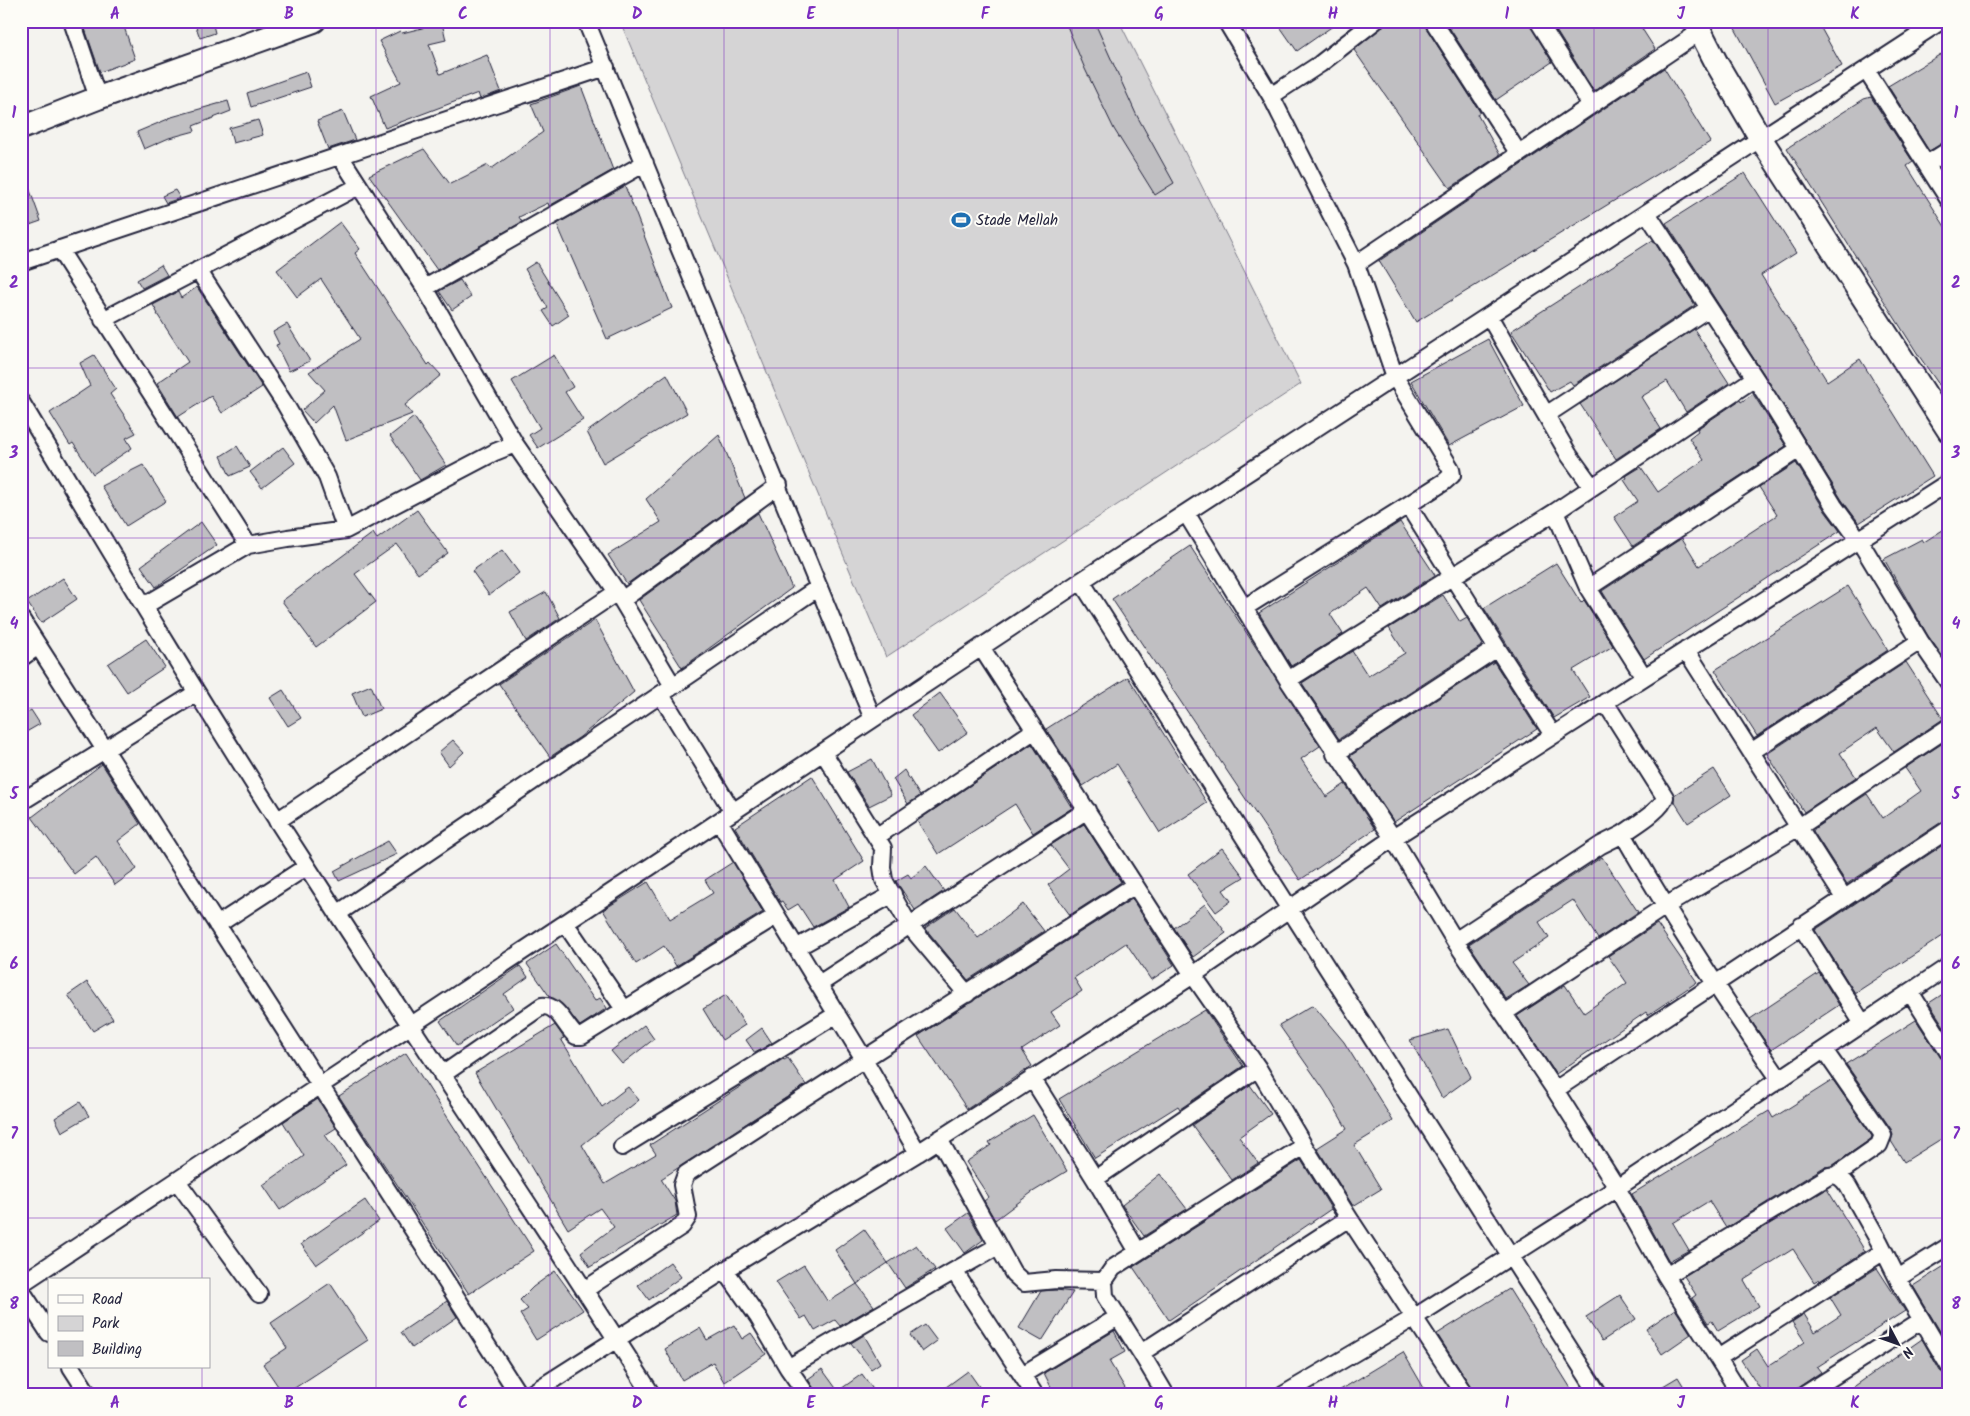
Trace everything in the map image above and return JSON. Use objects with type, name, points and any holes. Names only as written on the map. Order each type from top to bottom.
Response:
[{"type":"main road","points":[[21,128],[279,27],[314,21]]},
{"type":"main road","points":[[1698,26],[1717,64],[1761,139],[1949,431]]},
{"type":"street","points":[[72,21],[98,98]]},
{"type":"street","points":[[586,21],[779,485],[873,719]]},
{"type":"street","points":[[1226,21],[1271,96],[1356,264],[1395,377],[1451,469],[1452,475],[1444,482],[1244,608]]},
{"type":"street","points":[[1271,96],[1320,64],[1375,21]]},
{"type":"street","points":[[1433,21],[1519,154]]},
{"type":"street","points":[[1538,21],[1592,105]]},
{"type":"street","points":[[21,1284],[1081,581],[1941,21]]},
{"type":"street","points":[[1356,264],[1592,105],[1698,26]]},
{"type":"street","points":[[21,262],[606,67]]},
{"type":"street","points":[[1866,70],[1949,200]]},
{"type":"street","points":[[1927,164],[1949,150]]},
{"type":"street","points":[[340,156],[425,288],[515,444],[620,596],[667,690],[733,812]]},
{"type":"street","points":[[425,288],[645,163]]},
{"type":"street","points":[[103,320],[359,186]]},
{"type":"street","points":[[1647,214],[1755,378],[1834,506],[1860,540],[1920,641],[1949,683]]},
{"type":"street","points":[[60,249],[103,320],[248,545]]},
{"type":"street","points":[[198,270],[285,404],[327,477],[346,530]]},
{"type":"street","points":[[1546,415],[1709,308]]},
{"type":"street","points":[[1489,316],[1569,456],[1592,487]]},
{"type":"street","points":[[1288,680],[1555,512],[1755,378]]},
{"type":"street","points":[[21,402],[196,693],[306,867],[442,1075],[586,1289],[652,1395]]},
{"type":"street","points":[[144,606],[248,545],[346,530],[495,452],[515,444]]},
{"type":"street","points":[[1588,588],[1799,449]]},
{"type":"street","points":[[529,1395],[725,1270],[918,1153],[1193,975],[1392,838],[1949,482]]},
{"type":"street","points":[[277,821],[620,596],[779,485]]},
{"type":"street","points":[[1408,505],[1451,577],[1553,736]]},
{"type":"street","points":[[1555,512],[1588,588],[1644,677]]},
{"type":"street","points":[[1186,513],[1335,754],[1392,838],[1455,941],[1555,1090],[1617,1188],[1666,1276],[1742,1395]]},
{"type":"street","points":[[1081,581],[1599,1395]]},
{"type":"street","points":[[337,914],[819,587]]},
{"type":"street","points":[[21,619],[519,1395]]},
{"type":"street","points":[[1751,752],[1920,641]]},
{"type":"street","points":[[21,658],[38,646]]},
{"type":"street","points":[[981,647],[1193,975],[1258,1068],[1349,1218],[1465,1395]]},
{"type":"street","points":[[1335,754],[1497,648]]},
{"type":"street","points":[[1686,650],[1844,898]]},
{"type":"street","points":[[21,802],[196,693]]},
{"type":"street","points":[[1455,941],[1601,845],[1622,834],[1664,803],[1665,797],[1605,702]]},
{"type":"street","points":[[1504,1013],[1664,907],[1799,827],[1949,727]]},
{"type":"street","points":[[876,837],[1036,730]]},
{"type":"street","points":[[823,752],[884,853],[882,867],[884,880],[909,925],[967,994]]},
{"type":"street","points":[[819,984],[1087,810]]},
{"type":"street","points":[[719,821],[864,1059],[918,1153]]},
{"type":"street","points":[[1555,1090],[1949,829]]},
{"type":"street","points":[[1622,834],[1664,907],[1713,984],[1780,1080]]},
{"type":"street","points":[[217,925],[306,867]]},
{"type":"street","points":[[586,1289],[682,1226],[688,1217],[682,1185],[686,1174],[1135,885]]},
{"type":"street","points":[[796,948],[893,894]]},
{"type":"street","points":[[442,1075],[542,1006],[548,1005],[554,1009],[576,1036],[582,1036],[776,916]]},
{"type":"street","points":[[565,923],[624,1009]]},
{"type":"street","points":[[1801,926],[1863,1024]]},
{"type":"street","points":[[1283,1395],[1415,1317],[1617,1188],[1949,966]]},
{"type":"street","points":[[1910,992],[1949,1053]]},
{"type":"street","points":[[622,1147],[837,1014]]},
{"type":"street","points":[[1666,1276],[1821,1180],[1836,1175],[1879,1145],[1883,1135],[1824,1050]]},
{"type":"street","points":[[1095,1179],[1258,1068]]},
{"type":"street","points":[[1032,1078],[1138,1252]]},
{"type":"street","points":[[939,1139],[1013,1273],[1024,1283],[1056,1280],[1104,1281]]},
{"type":"street","points":[[1166,1395],[1105,1296],[1104,1281],[1113,1268],[1304,1146]]},
{"type":"street","points":[[1836,1175],[1848,1186],[1949,1366]]},
{"type":"street","points":[[177,1181],[260,1294]]},
{"type":"street","points":[[1141,1353],[1349,1218]]},
{"type":"street","points":[[788,1368],[998,1246]]},
{"type":"street","points":[[1898,1278],[1949,1246]]},
{"type":"street","points":[[1718,1358],[1884,1251]]},
{"type":"street","points":[[725,1270],[758,1317],[788,1368],[807,1395]]},
{"type":"street","points":[[954,1271],[1035,1395]]},
{"type":"street","points":[[21,1290],[48,1330]]},
{"type":"street","points":[[1022,1375],[1118,1317]]},
{"type":"street","points":[[1804,1395],[1922,1320]]},
{"type":"street","points":[[73,1368],[89,1395]]},
{"type":"lane","points":[[1910,21],[1918,36]]},
{"type":"green space","name":"Stade Mellah","points":[[620,21],[1119,21],[1301,384],[886,657]]},
{"type":"building","points":[[97,21],[122,21],[135,59],[100,72],[84,26]]},
{"type":"building","points":[[194,21],[212,21],[215,33],[200,38]]},
{"type":"building","points":[[1065,21],[1094,21],[1136,114],[1174,183],[1155,195],[1114,129],[1085,69]]},
{"type":"building","points":[[1276,21],[1340,21],[1297,51]]},
{"type":"building","points":[[1388,21],[1423,21],[1480,112],[1477,114],[1500,155],[1450,188],[1354,50]]},
{"type":"building","points":[[1445,21],[1528,21],[1552,62],[1496,100]]},
{"type":"building","points":[[1550,21],[1637,21],[1655,49],[1594,91]]},
{"type":"building","points":[[1731,21],[1817,21],[1842,66],[1775,103]]},
{"type":"building","points":[[442,23],[446,40],[429,44],[440,74],[487,55],[501,91],[480,99],[478,93],[385,128],[371,96],[401,82],[379,41],[400,31],[402,33]]},
{"type":"building","points":[[1941,54],[1949,66],[1949,140],[1929,151],[1888,86]]},
{"type":"building","points":[[1664,68],[1710,142],[1416,322],[1379,261]]},
{"type":"building","points":[[306,72],[311,87],[251,107],[247,93]]},
{"type":"building","points":[[581,86],[613,170],[549,206],[548,203],[519,217],[522,222],[437,270],[369,175],[424,149],[450,184],[488,165],[491,169],[543,132],[531,104]]},
{"type":"building","points":[[1871,97],[1913,162],[1907,166],[1949,233],[1949,399],[1919,356],[1787,148],[1864,99]]},
{"type":"building","points":[[228,101],[231,111],[193,126],[195,131],[169,138],[144,149],[137,132],[168,118]]},
{"type":"building","points":[[343,111],[355,140],[328,149],[317,121]]},
{"type":"building","points":[[258,120],[263,135],[233,143],[229,128]]},
{"type":"building","points":[[1949,162],[1949,181],[1941,167]]},
{"type":"building","points":[[23,171],[41,221],[21,228],[21,172]]},
{"type":"building","points":[[1745,173],[1796,253],[1761,275],[1827,381],[1860,359],[1933,476],[1859,523],[1842,500],[1776,393],[1666,223]]},
{"type":"building","points":[[625,186],[672,308],[607,339],[557,224]]},
{"type":"building","points":[[175,190],[180,198],[166,203],[162,196]]},
{"type":"building","points":[[340,222],[360,249],[355,253],[428,365],[430,363],[441,375],[405,405],[412,414],[346,440],[333,405],[314,423],[302,410],[325,390],[309,372],[360,339],[321,279],[297,297],[277,270]]},
{"type":"building","points":[[1653,240],[1695,305],[1573,385],[1570,381],[1550,392],[1511,331]]},
{"type":"building","points":[[536,262],[569,315],[553,326],[543,311],[548,308],[525,269]]},
{"type":"building","points":[[161,265],[167,275],[142,288],[137,280]]},
{"type":"building","points":[[460,280],[471,297],[452,310],[439,291]]},
{"type":"building","points":[[197,287],[262,387],[222,413],[211,396],[178,417],[157,383],[188,362],[153,305],[178,292],[181,298]]},
{"type":"building","points":[[287,324],[310,361],[289,371],[276,345],[279,344],[273,332]]},
{"type":"building","points":[[1694,329],[1729,383],[1686,412],[1667,381],[1641,397],[1661,429],[1616,459],[1580,404]]},
{"type":"building","points":[[1488,339],[1524,406],[1449,446],[1411,381]]},
{"type":"building","points":[[94,355],[116,389],[110,394],[136,433],[126,438],[132,448],[93,474],[73,443],[70,445],[50,413],[90,386],[80,363]]},
{"type":"building","points":[[554,355],[573,387],[565,392],[583,420],[538,448],[529,435],[540,428],[512,381]]},
{"type":"building","points":[[667,374],[687,413],[603,463],[587,432]]},
{"type":"building","points":[[1753,394],[1786,446],[1633,546],[1614,517],[1638,501],[1624,480],[1627,478],[1626,476],[1641,467],[1658,492],[1704,460],[1689,438],[1698,431],[1697,429],[1740,400],[1741,402]]},
{"type":"building","points":[[414,417],[446,465],[420,480],[390,436]]},
{"type":"building","points":[[719,435],[745,498],[627,584],[608,555],[661,522],[646,499]]},
{"type":"building","points":[[237,446],[250,467],[230,476],[221,456]]},
{"type":"building","points":[[283,447],[295,463],[262,488],[250,472]]},
{"type":"building","points":[[1796,463],[1825,511],[1840,531],[1644,659],[1602,591],[1682,538],[1699,566],[1777,515],[1759,487]]},
{"type":"building","points":[[143,465],[166,501],[126,526],[101,486]]},
{"type":"building","points":[[417,510],[448,553],[418,574],[397,544],[355,574],[376,602],[316,647],[282,601],[373,533],[377,539]]},
{"type":"building","points":[[758,513],[792,588],[682,668],[639,600]]},
{"type":"building","points":[[201,522],[217,545],[156,587],[141,566]]},
{"type":"building","points":[[1400,522],[1435,575],[1382,609],[1368,588],[1330,614],[1343,634],[1291,666],[1259,613]]},
{"type":"building","points":[[1949,526],[1949,665],[1928,636],[1884,559],[1922,539],[1924,542]]},
{"type":"building","points":[[1190,546],[1320,746],[1301,759],[1326,797],[1345,784],[1375,829],[1300,880],[1112,599]]},
{"type":"building","points":[[502,550],[519,573],[489,595],[472,571]]},
{"type":"building","points":[[1556,563],[1581,603],[1584,600],[1613,646],[1573,670],[1590,697],[1554,718],[1484,608]]},
{"type":"building","points":[[63,578],[77,599],[41,623],[27,602]]},
{"type":"building","points":[[1848,586],[1888,650],[1757,736],[1715,670]]},
{"type":"building","points":[[546,592],[560,618],[526,641],[510,612]]},
{"type":"building","points":[[1443,595],[1460,622],[1467,618],[1483,645],[1339,739],[1302,683],[1352,651],[1368,676],[1405,653],[1389,628]]},
{"type":"building","points":[[595,620],[634,692],[580,737],[550,757],[499,684]]},
{"type":"building","points":[[146,639],[165,667],[127,692],[108,664]]},
{"type":"building","points":[[1494,662],[1537,729],[1394,822],[1350,756]]},
{"type":"building","points":[[1906,662],[1943,719],[1894,752],[1877,728],[1840,753],[1856,777],[1804,812],[1767,754]]},
{"type":"building","points":[[1128,677],[1207,803],[1160,833],[1117,764],[1083,786],[1046,729]]},
{"type":"building","points":[[371,685],[381,709],[362,717],[352,693]]},
{"type":"building","points":[[283,690],[301,718],[288,726],[270,698]]},
{"type":"building","points":[[940,693],[968,732],[938,753],[911,715]]},
{"type":"building","points":[[31,710],[40,724],[21,735],[21,716]]},
{"type":"building","points":[[1949,739],[1949,819],[1943,821],[1847,884],[1813,831],[1815,828],[1867,794],[1883,818],[1921,791],[1905,768]]},
{"type":"building","points":[[453,740],[464,752],[449,766],[439,752]]},
{"type":"building","points":[[1032,744],[1072,808],[1033,833],[1015,804],[938,854],[917,821]]},
{"type":"building","points":[[872,759],[891,795],[869,806],[847,772]]},
{"type":"building","points":[[102,764],[140,824],[118,841],[137,869],[115,885],[96,857],[74,874],[32,817]]},
{"type":"building","points":[[1714,769],[1731,795],[1688,823],[1674,801],[1674,795]]},
{"type":"building","points":[[904,770],[920,796],[908,804],[893,779]]},
{"type":"building","points":[[812,776],[864,861],[835,880],[849,907],[813,927],[798,904],[788,910],[782,901],[780,902],[735,827]]},
{"type":"building","points":[[1084,824],[1121,882],[1070,915],[1048,885],[1069,869],[1051,845]]},
{"type":"building","points":[[388,841],[397,854],[339,881],[334,871]]},
{"type":"building","points":[[1949,841],[1949,932],[1855,993],[1815,930]]},
{"type":"building","points":[[1222,848],[1244,877],[1223,890],[1231,901],[1216,912],[1188,874]]},
{"type":"building","points":[[1602,857],[1638,912],[1598,939],[1573,900],[1539,922],[1549,938],[1512,963],[1529,985],[1506,999],[1469,944]]},
{"type":"building","points":[[733,862],[763,912],[676,966],[664,946],[636,964],[603,910],[648,882],[670,919],[713,893],[705,880]]},
{"type":"building","points":[[926,866],[944,891],[915,910],[896,881],[908,874],[911,878]]},
{"type":"building","points":[[1132,899],[1174,965],[1151,980],[1126,943],[1074,978],[1082,991],[1051,1012],[1060,1025],[1022,1050],[1032,1066],[967,1109],[918,1036]]},
{"type":"building","points":[[1023,904],[1044,931],[968,980],[925,928],[955,908],[978,938]]},
{"type":"building","points":[[1205,904],[1226,933],[1193,957],[1174,928]]},
{"type":"building","points":[[1657,924],[1697,982],[1648,1015],[1646,1012],[1556,1074],[1517,1016],[1565,985],[1584,1013],[1627,983],[1608,956]]},
{"type":"building","points":[[556,944],[595,1001],[600,998],[607,1008],[580,1026],[563,1005],[550,997],[527,964]]},
{"type":"building","points":[[520,966],[528,977],[504,994],[513,1008],[457,1046],[440,1021]]},
{"type":"building","points":[[1819,973],[1839,1005],[1771,1050],[1750,1019]]},
{"type":"building","points":[[87,982],[113,1019],[93,1031],[68,995]]},
{"type":"building","points":[[1949,990],[1949,1034],[1929,1003]]},
{"type":"building","points":[[726,995],[745,1025],[722,1040],[703,1009]]},
{"type":"building","points":[[1313,1005],[1344,1042],[1393,1121],[1354,1145],[1381,1189],[1353,1206],[1317,1148],[1347,1129],[1325,1091],[1279,1025]]},
{"type":"building","points":[[1205,1010],[1243,1066],[1180,1109],[1178,1106],[1095,1158],[1059,1099]]},
{"type":"building","points":[[1916,1020],[1941,1058],[1949,1063],[1949,1134],[1904,1162],[1891,1141],[1893,1134],[1891,1129],[1846,1064]]},
{"type":"building","points":[[555,1025],[564,1038],[561,1039],[602,1107],[628,1087],[639,1100],[582,1145],[605,1184],[656,1154],[650,1145],[783,1059],[788,1058],[806,1085],[661,1179],[675,1201],[677,1215],[590,1267],[581,1252],[614,1227],[600,1208],[568,1229],[475,1073]]},
{"type":"building","points":[[644,1025],[654,1039],[622,1064],[611,1051]]},
{"type":"building","points":[[762,1028],[772,1043],[755,1053],[746,1040]]},
{"type":"building","points":[[1448,1029],[1471,1077],[1442,1098],[1410,1040]]},
{"type":"building","points":[[406,1053],[534,1251],[469,1294],[339,1096]]},
{"type":"building","points":[[1833,1080],[1872,1136],[1871,1139],[1832,1166],[1824,1167],[1726,1228],[1709,1201],[1673,1223],[1689,1250],[1669,1261],[1632,1194],[1769,1111],[1773,1118]]},
{"type":"building","points":[[1250,1085],[1271,1114],[1239,1137],[1258,1163],[1232,1180],[1192,1125]]},
{"type":"building","points":[[318,1099],[336,1128],[325,1135],[346,1165],[280,1210],[263,1185],[304,1156],[283,1122]]},
{"type":"building","points":[[80,1102],[89,1116],[62,1132],[55,1118]]},
{"type":"building","points":[[1033,1115],[1067,1171],[1031,1193],[995,1220],[984,1201],[989,1197],[966,1162],[991,1145],[989,1142]]},
{"type":"building","points":[[1301,1160],[1335,1215],[1331,1209],[1169,1320],[1133,1267]]},
{"type":"building","points":[[1160,1174],[1187,1209],[1144,1236],[1122,1205]]},
{"type":"building","points":[[1827,1189],[1865,1251],[1820,1281],[1819,1279],[1814,1282],[1793,1249],[1744,1280],[1759,1306],[1718,1331],[1712,1321],[1708,1323],[1692,1298],[1696,1295],[1684,1276]]},
{"type":"building","points":[[365,1200],[379,1221],[316,1265],[301,1244]]},
{"type":"building","points":[[968,1213],[983,1240],[965,1253],[947,1228]]},
{"type":"building","points":[[864,1229],[888,1263],[857,1284],[835,1250]]},
{"type":"building","points":[[916,1245],[935,1269],[905,1288],[888,1263]]},
{"type":"building","points":[[670,1262],[681,1277],[649,1300],[638,1285]]},
{"type":"building","points":[[1949,1263],[1949,1346],[1913,1286]]},
{"type":"building","points":[[804,1265],[828,1302],[857,1284],[874,1306],[840,1326],[835,1320],[815,1331],[806,1316],[801,1319],[776,1282]]},
{"type":"building","points":[[1877,1268],[1905,1311],[1817,1367],[1821,1372],[1799,1387],[1794,1395],[1764,1395],[1741,1360],[1757,1349],[1768,1366],[1805,1342],[1792,1322],[1804,1314],[1815,1332],[1841,1315],[1830,1297]]},
{"type":"building","points":[[555,1271],[583,1310],[536,1340],[520,1314],[528,1309],[520,1300],[533,1287]]},
{"type":"building","points":[[330,1283],[368,1340],[284,1395],[263,1364],[287,1348],[271,1323]]},
{"type":"building","points":[[1509,1289],[1575,1395],[1475,1395],[1437,1334]]},
{"type":"building","points":[[1041,1291],[1073,1292],[1042,1341],[1019,1328]]},
{"type":"building","points":[[1620,1295],[1636,1319],[1602,1341],[1586,1317]]},
{"type":"building","points":[[447,1301],[457,1317],[412,1348],[401,1332]]},
{"type":"building","points":[[1675,1309],[1691,1334],[1662,1354],[1646,1329]]},
{"type":"building","points":[[734,1325],[742,1339],[751,1333],[766,1354],[724,1382],[713,1362],[682,1380],[665,1349],[700,1328],[707,1340]]},
{"type":"building","points":[[925,1325],[937,1341],[922,1352],[910,1335]]},
{"type":"building","points":[[1114,1331],[1125,1352],[1109,1361],[1129,1395],[1055,1395],[1044,1373]]},
{"type":"building","points":[[864,1335],[880,1363],[871,1369],[851,1343]]},
{"type":"building","points":[[1922,1339],[1940,1371],[1949,1376],[1949,1395],[1842,1395]]},
{"type":"building","points":[[1403,1352],[1428,1395],[1332,1395]]},
{"type":"building","points":[[822,1369],[838,1391],[862,1374],[877,1395],[817,1395],[808,1379]]},
{"type":"building","points":[[968,1371],[985,1395],[935,1395]]},
{"type":"building","points":[[1678,1377],[1689,1395],[1648,1395]]},
{"type":"place","name":"Stade Mellah","points":[[961,220]]}]
